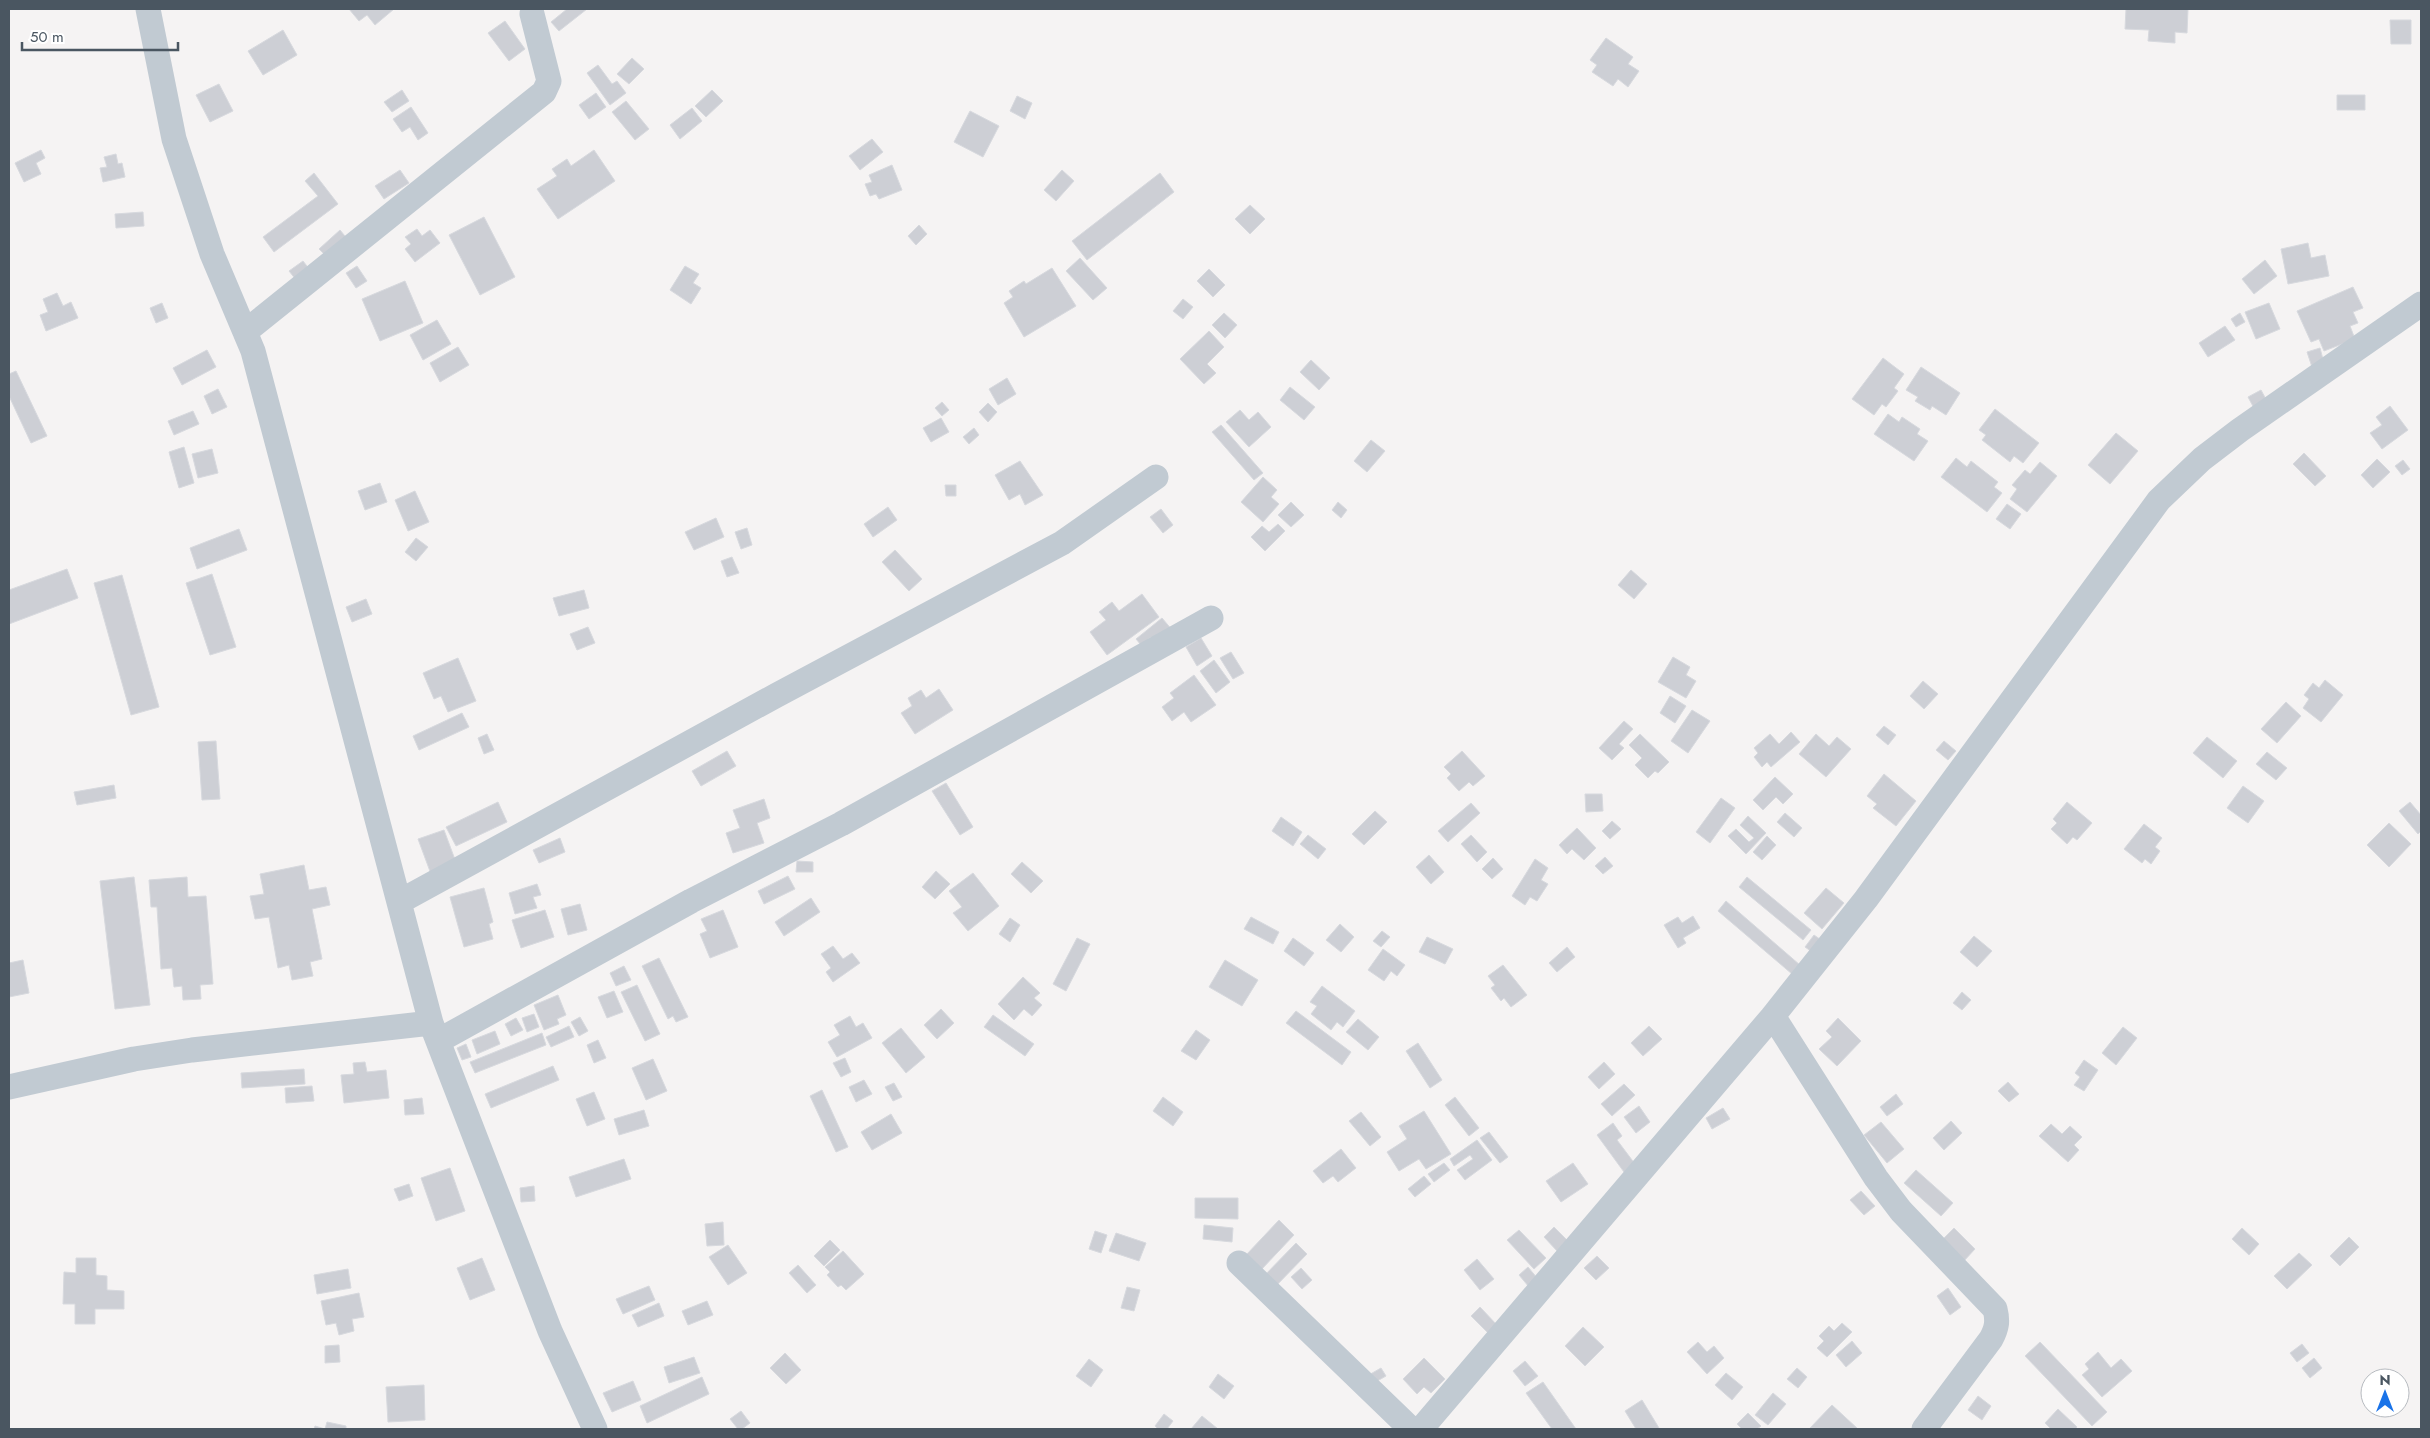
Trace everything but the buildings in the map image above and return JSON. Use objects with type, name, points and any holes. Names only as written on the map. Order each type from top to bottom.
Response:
[{"type":"street","points":[[148,9],[174,139],[212,254],[253,351],[435,1032],[550,1331],[595,1429]]},
{"type":"street","points":[[245,332],[544,92],[549,81],[532,14]]},
{"type":"street","points":[[1239,1263],[1420,1428],[1773,1016],[1866,899],[2159,500],[2202,459],[2240,430],[2421,304]]},
{"type":"street","points":[[399,902],[777,695],[1062,543],[1156,477]]},
{"type":"street","points":[[9,1087],[134,1060],[192,1050],[435,1032],[841,824],[1210,618]]},
{"type":"street","points":[[1773,1016],[1886,1192],[1901,1211],[1995,1309],[1998,1318],[1996,1329],[1991,1339],[1924,1429]]}]
